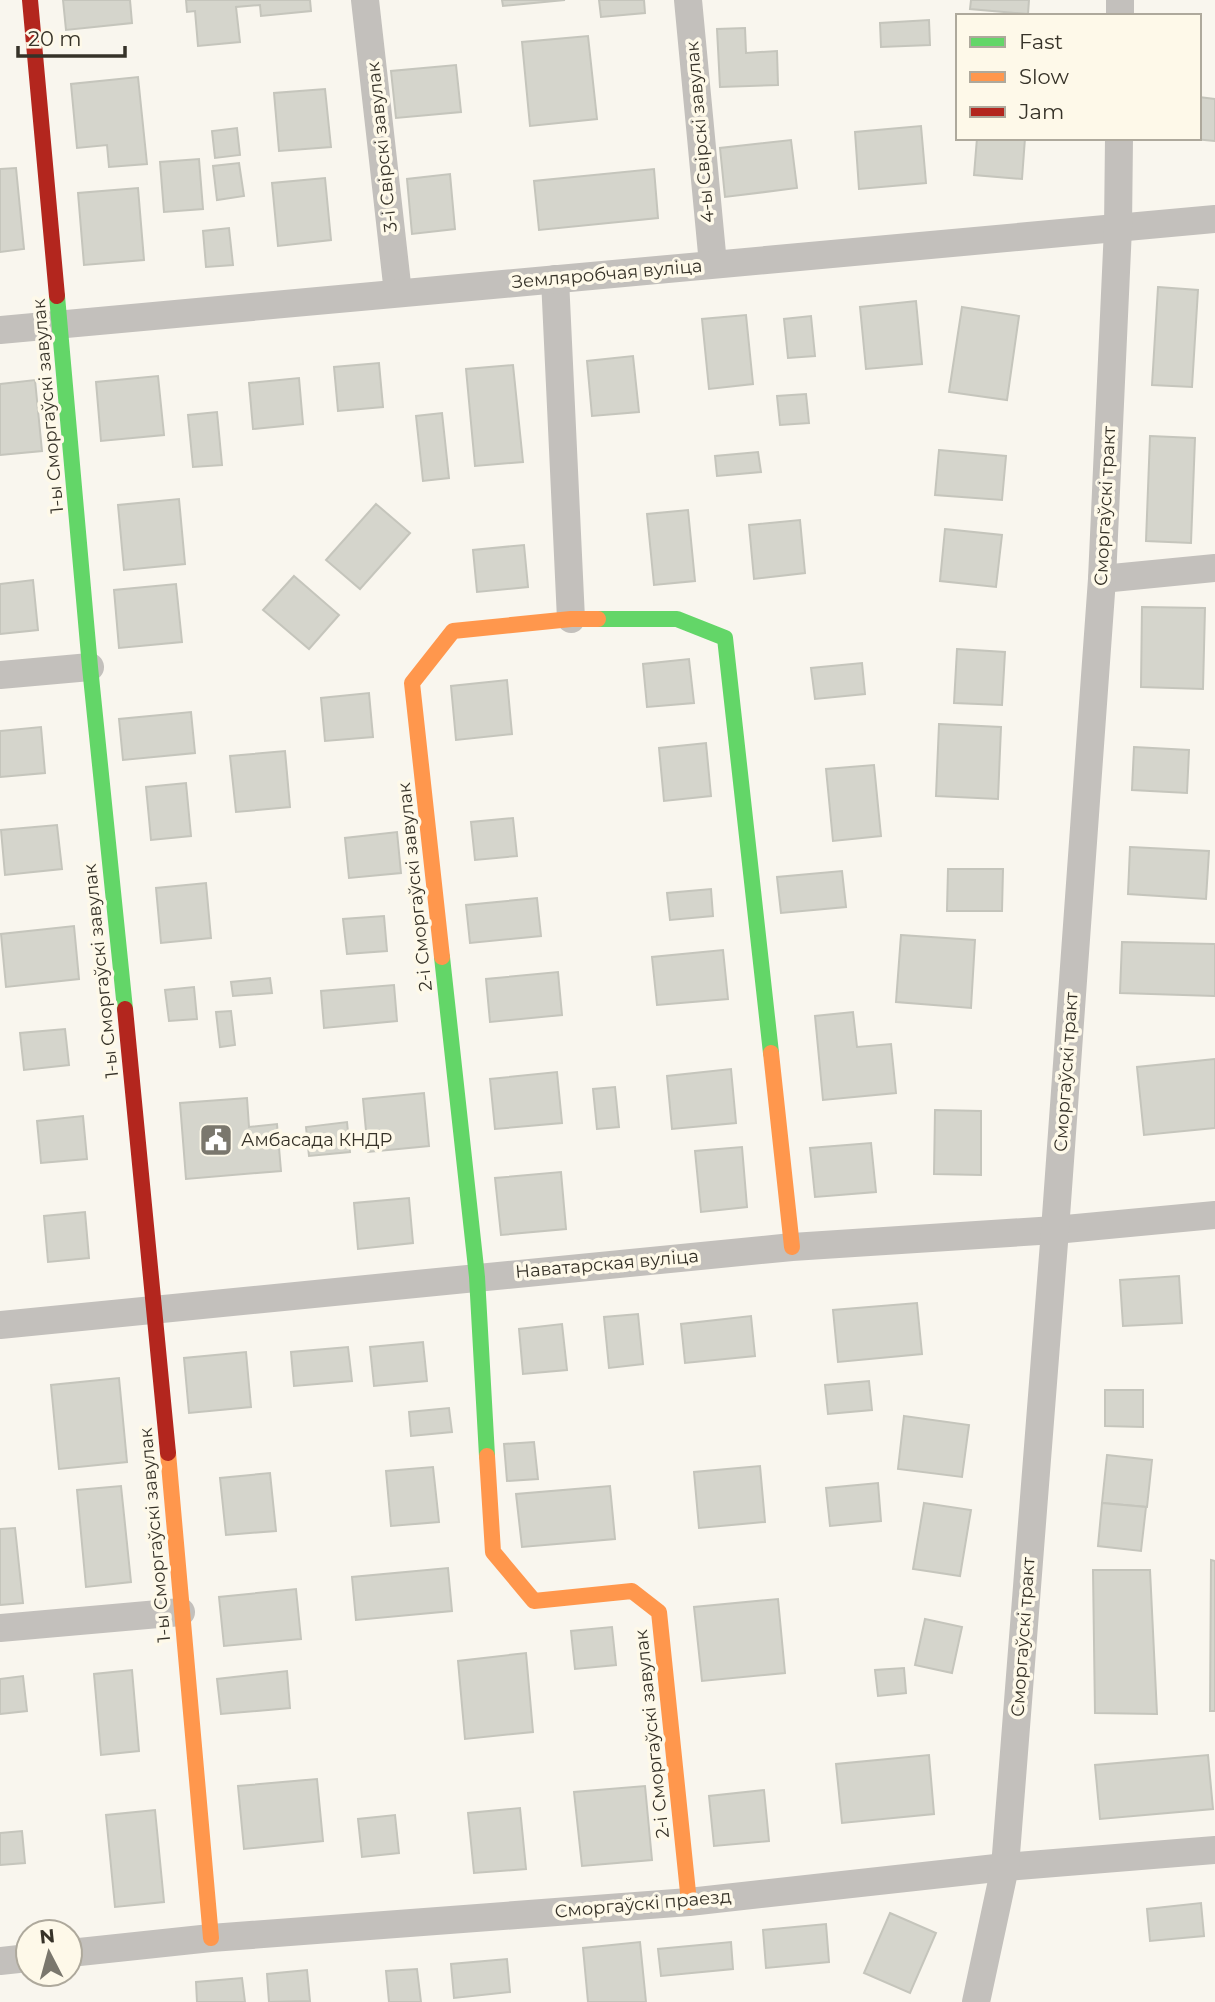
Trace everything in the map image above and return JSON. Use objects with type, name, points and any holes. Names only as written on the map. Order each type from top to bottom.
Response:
[{"type":"street","name":"1-ы Сморгаўскі завулак","points":[[30,0],[90,667],[155,1309],[211,1938]]},
{"type":"street","name":"3-і Свірскі завулак","points":[[365,0],[398,293]]},
{"type":"street","name":"4-ы Свірскі завулак","points":[[688,0],[713,264]]},
{"type":"street","name":"Сморгаўскі тракт","points":[[976,2002],[1005,1867],[1055,1230],[1102,579],[1118,228],[1119,140]]},
{"type":"street","name":"Земляробчая вуліца","points":[[0,330],[1215,219]]},
{"type":"street","points":[[555,279],[571,619]]},
{"type":"street","points":[[1102,579],[1215,568]]},
{"type":"street","name":"2-і Сморгаўскі завулак","points":[[689,1902],[659,1612],[632,1591],[534,1601],[494,1552],[477,1277],[412,683],[453,631],[571,619],[677,620],[725,638],[792,1247]]},
{"type":"street","points":[[0,675],[90,667]]},
{"type":"street","name":"Наватарская вуліца","points":[[0,1325],[792,1247],[1055,1230],[1215,1215]]},
{"type":"street","points":[[0,1629],[181,1612]]},
{"type":"street","name":"Сморгаўскі праезд","points":[[84,1952],[211,1938],[689,1902],[1005,1867],[1215,1850]]},
{"type":"building","points":[[63,0],[130,0],[132,23],[66,30]]},
{"type":"building","points":[[186,0],[310,0],[311,11],[261,16],[260,5],[236,7],[240,42],[198,46],[195,11],[187,12]]},
{"type":"building","points":[[502,0],[565,0],[503,6]]},
{"type":"building","points":[[599,0],[644,0],[645,13],[601,17]]},
{"type":"building","points":[[971,0],[1029,0],[1028,14],[970,9]]},
{"type":"building","points":[[929,20],[930,45],[881,47],[880,23]]},
{"type":"building","points":[[745,28],[746,53],[777,51],[778,85],[720,87],[717,29]]},
{"type":"building","points":[[588,36],[597,119],[530,126],[522,42]]},
{"type":"building","points":[[456,65],[461,112],[396,118],[391,71]]},
{"type":"building","points":[[138,77],[147,164],[109,167],[107,145],[77,148],[71,84]]},
{"type":"building","points":[[325,89],[331,147],[279,151],[274,93]]},
{"type":"building","points":[[1201,97],[1215,99],[1215,141],[1201,140]]},
{"type":"building","points":[[921,126],[926,183],[859,189],[855,132]]},
{"type":"building","points":[[237,128],[240,155],[215,158],[212,131]]},
{"type":"building","points":[[791,140],[797,188],[725,197],[720,148]]},
{"type":"building","points":[[977,140],[1025,140],[1022,179],[974,175]]},
{"type":"building","points":[[199,159],[203,209],[164,212],[160,162]]},
{"type":"building","points":[[239,163],[244,196],[217,200],[213,166]]},
{"type":"building","points":[[16,168],[24,249],[0,252],[0,169]]},
{"type":"building","points":[[654,169],[658,218],[539,230],[534,181]]},
{"type":"building","points":[[450,174],[455,229],[412,234],[407,179]]},
{"type":"building","points":[[325,178],[331,240],[278,246],[272,183]]},
{"type":"building","points":[[138,188],[144,260],[84,265],[78,193]]},
{"type":"building","points":[[229,228],[233,265],[206,267],[203,231]]},
{"type":"building","points":[[1158,287],[1198,290],[1192,387],[1152,385]]},
{"type":"building","points":[[916,301],[922,364],[866,369],[860,307]]},
{"type":"building","points":[[962,307],[1019,316],[1007,400],[949,392]]},
{"type":"building","points":[[746,315],[753,384],[709,389],[702,319]]},
{"type":"building","points":[[811,316],[815,356],[788,358],[784,319]]},
{"type":"building","points":[[633,356],[639,412],[592,416],[587,361]]},
{"type":"building","points":[[379,363],[383,407],[338,411],[334,367]]},
{"type":"building","points":[[513,365],[523,462],[475,466],[466,369]]},
{"type":"building","points":[[158,376],[164,435],[101,441],[96,382]]},
{"type":"building","points":[[299,378],[303,424],[253,429],[249,383]]},
{"type":"building","points":[[35,380],[42,451],[0,455],[0,384]]},
{"type":"building","points":[[806,394],[809,423],[780,425],[777,396]]},
{"type":"building","points":[[217,412],[222,465],[193,467],[188,415]]},
{"type":"building","points":[[442,413],[449,478],[423,481],[416,416]]},
{"type":"building","points":[[1150,436],[1195,438],[1191,543],[1146,541]]},
{"type":"building","points":[[939,450],[1006,456],[1002,500],[935,495]]},
{"type":"building","points":[[758,452],[761,472],[717,476],[715,456]]},
{"type":"building","points":[[179,499],[185,564],[124,570],[118,505]]},
{"type":"building","points":[[376,504],[410,533],[360,589],[326,560]]},
{"type":"building","points":[[688,510],[695,581],[654,585],[647,514]]},
{"type":"building","points":[[800,520],[805,573],[754,579],[749,525]]},
{"type":"building","points":[[945,529],[1002,535],[996,587],[940,581]]},
{"type":"building","points":[[524,545],[528,587],[477,592],[473,550]]},
{"type":"building","points":[[294,576],[339,615],[309,649],[263,610]]},
{"type":"building","points":[[33,580],[38,630],[0,634],[0,584]]},
{"type":"building","points":[[176,584],[182,642],[119,648],[114,590]]},
{"type":"building","points":[[1142,607],[1205,608],[1203,689],[1141,687]]},
{"type":"building","points":[[957,649],[1005,652],[1002,705],[954,703]]},
{"type":"building","points":[[689,659],[694,703],[647,707],[643,664]]},
{"type":"building","points":[[862,663],[865,694],[815,699],[811,668]]},
{"type":"building","points":[[507,680],[512,734],[456,740],[451,686]]},
{"type":"building","points":[[369,693],[373,737],[325,741],[321,698]]},
{"type":"building","points":[[191,712],[195,753],[123,760],[119,719]]},
{"type":"building","points":[[939,724],[1001,727],[998,799],[936,796]]},
{"type":"building","points":[[41,727],[45,773],[0,777],[0,731]]},
{"type":"building","points":[[706,743],[711,796],[664,801],[659,748]]},
{"type":"building","points":[[1134,747],[1189,750],[1187,793],[1132,790]]},
{"type":"building","points":[[285,751],[290,807],[236,812],[230,756]]},
{"type":"building","points":[[874,765],[881,836],[833,841],[826,769]]},
{"type":"building","points":[[186,783],[191,836],[151,840],[146,787]]},
{"type":"building","points":[[513,818],[517,856],[475,860],[471,822]]},
{"type":"building","points":[[57,825],[62,869],[5,875],[1,830]]},
{"type":"building","points":[[397,832],[401,873],[349,878],[345,838]]},
{"type":"building","points":[[1130,847],[1209,851],[1206,899],[1128,894]]},
{"type":"building","points":[[948,869],[1003,869],[1002,911],[947,911]]},
{"type":"building","points":[[842,871],[846,907],[781,913],[777,877]]},
{"type":"building","points":[[206,883],[211,938],[161,943],[156,888]]},
{"type":"building","points":[[711,889],[713,916],[670,920],[667,893]]},
{"type":"building","points":[[537,898],[541,936],[470,943],[466,905]]},
{"type":"building","points":[[384,916],[387,951],[347,954],[343,919]]},
{"type":"building","points":[[74,926],[79,979],[6,987],[1,934]]},
{"type":"building","points":[[901,935],[975,940],[971,1008],[896,1002]]},
{"type":"building","points":[[1122,942],[1215,944],[1215,996],[1120,993]]},
{"type":"building","points":[[723,950],[728,999],[657,1005],[652,957]]},
{"type":"building","points":[[558,972],[562,1015],[490,1022],[486,979]]},
{"type":"building","points":[[270,978],[272,993],[233,996],[231,982]]},
{"type":"building","points":[[394,985],[397,1021],[324,1028],[321,991]]},
{"type":"building","points":[[194,987],[197,1019],[169,1021],[165,990]]},
{"type":"building","points":[[231,1011],[235,1045],[220,1047],[216,1012]]},
{"type":"building","points":[[853,1012],[857,1047],[891,1044],[896,1093],[823,1100],[815,1016]]},
{"type":"building","points":[[65,1029],[69,1065],[24,1070],[20,1033]]},
{"type":"building","points":[[1215,1059],[1215,1128],[1144,1135],[1137,1067]]},
{"type":"building","points":[[731,1069],[736,1123],[672,1129],[667,1076]]},
{"type":"building","points":[[557,1072],[562,1123],[495,1129],[490,1079]]},
{"type":"building","points":[[615,1087],[619,1127],[597,1129],[593,1089]]},
{"type":"building","points":[[424,1093],[429,1146],[368,1152],[363,1099]]},
{"type":"building","points":[[247,1098],[249,1127],[277,1124],[281,1171],[186,1179],[180,1103]]},
{"type":"building","points":[[935,1110],[981,1111],[981,1175],[934,1174]]},
{"type":"building","points":[[83,1116],[87,1159],[41,1163],[37,1121]]},
{"type":"building","points":[[347,1122],[350,1152],[309,1156],[306,1127]]},
{"type":"building","points":[[871,1143],[876,1192],[815,1197],[810,1148]]},
{"type":"building","points":[[742,1147],[747,1207],[701,1212],[695,1151]]},
{"type":"building","points":[[561,1172],[566,1229],[501,1235],[495,1178]]},
{"type":"building","points":[[409,1198],[413,1243],[358,1249],[354,1203]]},
{"type":"building","points":[[85,1212],[89,1258],[48,1262],[44,1216]]},
{"type":"building","points":[[1179,1276],[1182,1323],[1123,1326],[1120,1280]]},
{"type":"building","points":[[917,1303],[922,1354],[838,1362],[833,1310]]},
{"type":"building","points":[[638,1314],[643,1364],[609,1368],[604,1317]]},
{"type":"building","points":[[751,1316],[755,1356],[685,1363],[681,1324]]},
{"type":"building","points":[[562,1324],[567,1370],[523,1374],[519,1329]]},
{"type":"building","points":[[423,1342],[427,1381],[374,1386],[370,1347]]},
{"type":"building","points":[[348,1347],[352,1381],[294,1386],[291,1352]]},
{"type":"building","points":[[246,1352],[251,1407],[189,1413],[184,1358]]},
{"type":"building","points":[[119,1378],[127,1462],[59,1469],[51,1385]]},
{"type":"building","points":[[869,1381],[872,1410],[828,1414],[825,1385]]},
{"type":"building","points":[[1105,1390],[1143,1390],[1143,1427],[1105,1426]]},
{"type":"building","points":[[449,1408],[452,1432],[411,1436],[409,1412]]},
{"type":"building","points":[[904,1416],[969,1425],[962,1477],[898,1469]]},
{"type":"building","points":[[534,1442],[538,1479],[507,1481],[504,1444]]},
{"type":"building","points":[[1107,1455],[1152,1460],[1147,1507],[1102,1503]]},
{"type":"building","points":[[760,1466],[765,1522],[699,1528],[694,1472]]},
{"type":"building","points":[[433,1467],[439,1522],[391,1526],[386,1471]]},
{"type":"building","points":[[270,1473],[276,1531],[226,1535],[220,1478]]},
{"type":"building","points":[[878,1483],[881,1521],[830,1526],[826,1488]]},
{"type":"building","points":[[121,1486],[131,1582],[86,1587],[77,1490]]},
{"type":"building","points":[[610,1486],[615,1539],[522,1547],[516,1494]]},
{"type":"building","points":[[924,1503],[971,1510],[960,1576],[913,1569]]},
{"type":"building","points":[[1102,1503],[1146,1507],[1141,1551],[1098,1546]]},
{"type":"building","points":[[15,1528],[23,1603],[0,1605],[0,1529]]},
{"type":"building","points":[[1211,1560],[1215,1561],[1215,1711],[1210,1711]]},
{"type":"building","points":[[448,1568],[452,1611],[356,1620],[352,1577]]},
{"type":"building","points":[[1093,1570],[1150,1570],[1157,1714],[1095,1713]]},
{"type":"building","points":[[296,1589],[301,1639],[224,1646],[219,1597]]},
{"type":"building","points":[[778,1599],[785,1673],[702,1681],[694,1607]]},
{"type":"building","points":[[925,1619],[962,1627],[952,1673],[915,1665]]},
{"type":"building","points":[[612,1627],[616,1665],[575,1669],[571,1631]]},
{"type":"building","points":[[526,1653],[533,1732],[465,1739],[458,1661]]},
{"type":"building","points":[[904,1668],[906,1693],[878,1696],[875,1670]]},
{"type":"building","points":[[132,1670],[139,1751],[101,1755],[94,1674]]},
{"type":"building","points":[[287,1671],[290,1708],[221,1714],[217,1679]]},
{"type":"building","points":[[23,1676],[27,1711],[0,1714],[0,1679]]},
{"type":"building","points":[[929,1755],[934,1814],[842,1823],[836,1764]]},
{"type":"building","points":[[1208,1755],[1213,1809],[1100,1819],[1095,1765]]},
{"type":"building","points":[[317,1779],[323,1841],[244,1849],[238,1786]]},
{"type":"building","points":[[645,1786],[652,1860],[582,1866],[574,1792]]},
{"type":"building","points":[[764,1790],[769,1841],[714,1846],[709,1796]]},
{"type":"building","points":[[520,1808],[526,1869],[474,1873],[468,1813]]},
{"type":"building","points":[[155,1810],[164,1902],[115,1907],[106,1815]]},
{"type":"building","points":[[395,1815],[399,1853],[362,1857],[358,1819]]},
{"type":"building","points":[[22,1831],[25,1863],[0,1865],[0,1833]]},
{"type":"building","points":[[1201,1903],[1204,1936],[1150,1941],[1147,1909]]},
{"type":"building","points":[[890,1913],[936,1933],[910,1993],[864,1973]]},
{"type":"building","points":[[826,1924],[829,1962],[766,1968],[763,1930]]},
{"type":"building","points":[[640,1942],[646,2002],[588,2002],[583,1948]]},
{"type":"building","points":[[731,1942],[733,1969],[661,1976],[658,1949]]},
{"type":"building","points":[[507,1959],[510,1992],[454,1998],[451,1964]]},
{"type":"building","points":[[417,1969],[421,2002],[389,2002],[386,1971]]},
{"type":"building","points":[[307,1970],[310,2001],[269,2002],[267,1974]]},
{"type":"building","points":[[242,1978],[245,2002],[197,2002],[196,1982]]},
{"type":"traffic: fast","points":[[57,296],[90,667],[125,1009]]},
{"type":"traffic: fast","points":[[598,619],[677,619],[725,638],[771,1053]]},
{"type":"traffic: fast","points":[[442,957],[477,1277],[487,1456]]},
{"type":"traffic: slow","points":[[442,957],[412,683],[453,631],[571,619],[598,619]]},
{"type":"traffic: slow","points":[[771,1053],[792,1247]]},
{"type":"traffic: slow","points":[[168,1453],[211,1938]]},
{"type":"traffic: slow","points":[[487,1456],[493,1552],[534,1601],[632,1591],[659,1612],[689,1902]]},
{"type":"traffic: jam","points":[[30,0],[57,296]]},
{"type":"traffic: jam","points":[[125,1009],[168,1453]]},
{"type":"place","name":"Амбасада КНДР","points":[[216,1140]]}]
